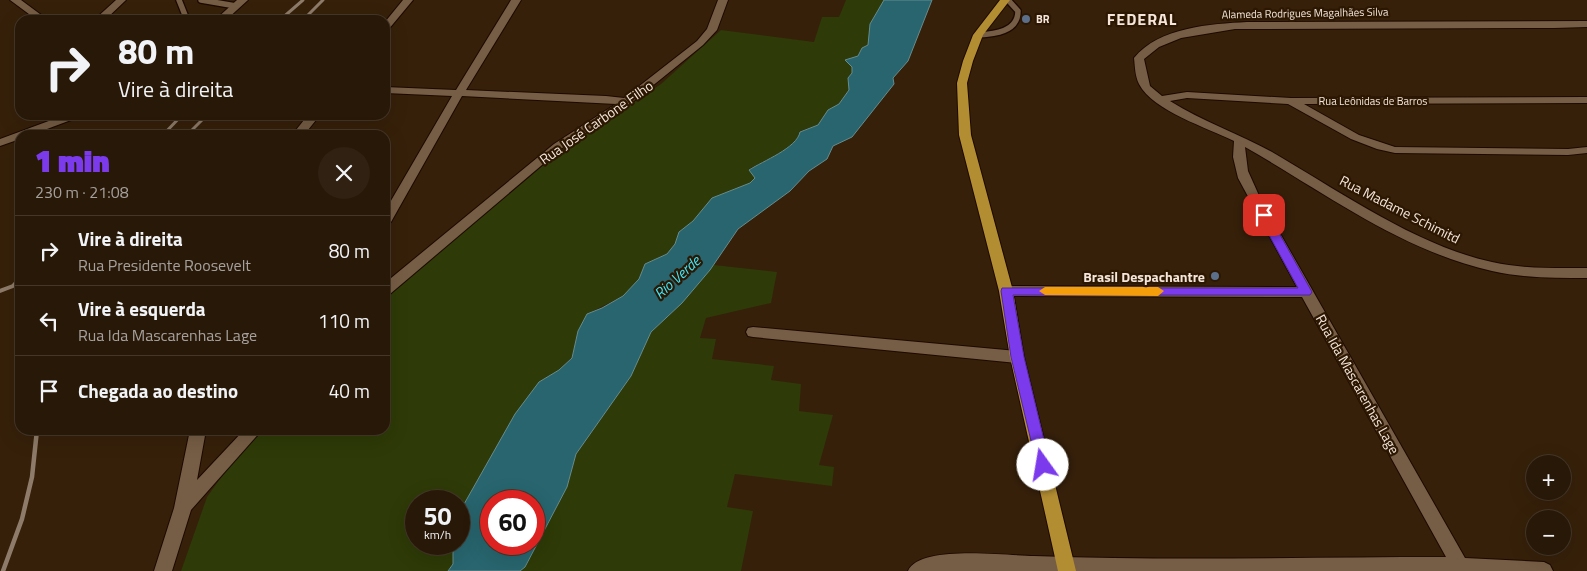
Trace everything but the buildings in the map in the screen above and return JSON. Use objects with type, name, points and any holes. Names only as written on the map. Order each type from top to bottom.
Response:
[{"type":"main road","points":[[1007,0],[986,22],[978,35],[968,61],[962,83],[965,135],[1006,291],[1017,357],[1067,569]]},
{"type":"street","points":[[15,0],[36,15]]},
{"type":"street","points":[[104,15],[121,0]]},
{"type":"street","points":[[390,22],[408,0]]},
{"type":"street","points":[[390,213],[458,93],[516,0]]},
{"type":"street","name":"Rua José Carbone Filho","points":[[390,287],[558,146],[626,102],[700,43],[712,30],[723,0]]},
{"type":"street","points":[[226,15],[239,3]]},
{"type":"street","name":"Alameda Rodrigues Magalhães Silva","points":[[1240,140],[1160,100],[1145,86],[1139,58],[1149,49],[1164,42],[1203,30],[1237,26],[1587,24]]},
{"type":"street","points":[[390,90],[626,102]]},
{"type":"street","name":"Rua Leônidas de Barros","points":[[1160,100],[1187,95],[1291,101],[1587,100]]},
{"type":"street","points":[[1291,101],[1355,137],[1389,150],[1407,152],[1587,150]]},
{"type":"street","points":[[34,130],[62,120]]},
{"type":"street","points":[[302,130],[310,120]]},
{"type":"street","points":[[0,143],[15,137]]},
{"type":"street","name":"Rua Madame Schimitd","points":[[1240,140],[1385,221],[1431,245],[1460,257],[1489,266],[1522,272],[1587,273]]},
{"type":"street","name":"Rua Ida Mascarenhas Lage","points":[[1240,140],[1238,158],[1242,172],[1306,292],[1461,568]]},
{"type":"street","points":[[1006,291],[1306,292]]},
{"type":"street","points":[[753,332],[1017,357]]},
{"type":"street","points":[[163,571],[182,508],[197,435]]},
{"type":"street","points":[[182,508],[249,435]]},
{"type":"street","points":[[917,571],[923,567],[943,562],[1067,569],[1461,568],[1544,571]]},
{"type":"lane","points":[[179,0],[184,15]]},
{"type":"lane","points":[[201,0],[239,3]]},
{"type":"lane","points":[[978,35],[996,34],[1011,28],[1019,14],[1019,10],[1007,0]]},
{"type":"green space","points":[[846,0],[884,0],[870,24],[868,45],[862,48],[858,56],[852,58],[852,73],[848,78],[849,90],[839,104],[828,110],[818,125],[800,131],[793,143],[771,158],[749,169],[755,178],[750,183],[712,198],[693,221],[679,232],[675,244],[667,254],[645,264],[639,279],[623,296],[587,314],[578,331],[572,357],[559,370],[539,382],[470,495],[470,490],[405,490],[405,555],[453,555],[453,564],[448,571],[181,571],[207,497],[230,465],[257,435],[390,435],[390,295],[560,151],[661,84],[721,30],[814,42],[822,17],[839,17]]},
{"type":"green space","points":[[714,265],[777,272],[771,303],[706,318],[700,338],[716,339],[712,359],[774,366],[771,380],[801,384],[799,411],[833,415],[819,465],[834,467],[832,486],[735,474],[727,507],[753,511],[741,571],[520,571],[525,567],[531,555],[545,555],[545,529],[567,487],[576,454],[631,376],[651,332],[682,303]]},
{"type":"water","name":"Rio Verde","points":[[884,0],[932,0],[908,61],[893,78],[894,84],[852,137],[833,146],[827,159],[809,171],[790,191],[738,229],[710,270],[682,303],[651,332],[631,376],[576,454],[567,487],[545,529],[545,490],[480,490],[480,555],[531,555],[525,567],[520,571],[448,571],[453,564],[453,555],[470,555],[470,494],[515,414],[539,382],[559,370],[572,358],[578,331],[587,314],[623,296],[639,279],[645,264],[667,254],[675,244],[679,232],[693,221],[712,198],[750,183],[755,178],[749,170],[786,149],[798,138],[800,132],[818,125],[828,110],[839,104],[849,90],[848,78],[852,73],[852,67],[845,60],[858,56],[862,48],[868,45],[870,24]]},
{"type":"railway","points":[[286,15],[303,0]]},
{"type":"railway","points":[[308,15],[323,0]]},
{"type":"railway","points":[[168,130],[177,120]]},
{"type":"railway","points":[[192,130],[202,120]]},
{"type":"railway","points":[[0,291],[15,284]]},
{"type":"railway","points":[[3,571],[22,519],[32,477],[36,435]]},
{"type":"slow traffic","points":[[1045,291],[1158,291]]},
{"type":"place","name":"BR","points":[[1026,19]]},
{"type":"place","name":"Brasil Despachantre","points":[[1215,276]]},
{"type":"district","name":"FEDERAL","points":[[1142,19]]},
{"type":"route","points":[[1043,465],[1017,357],[1006,291],[1306,292],[1264,215]]}]
